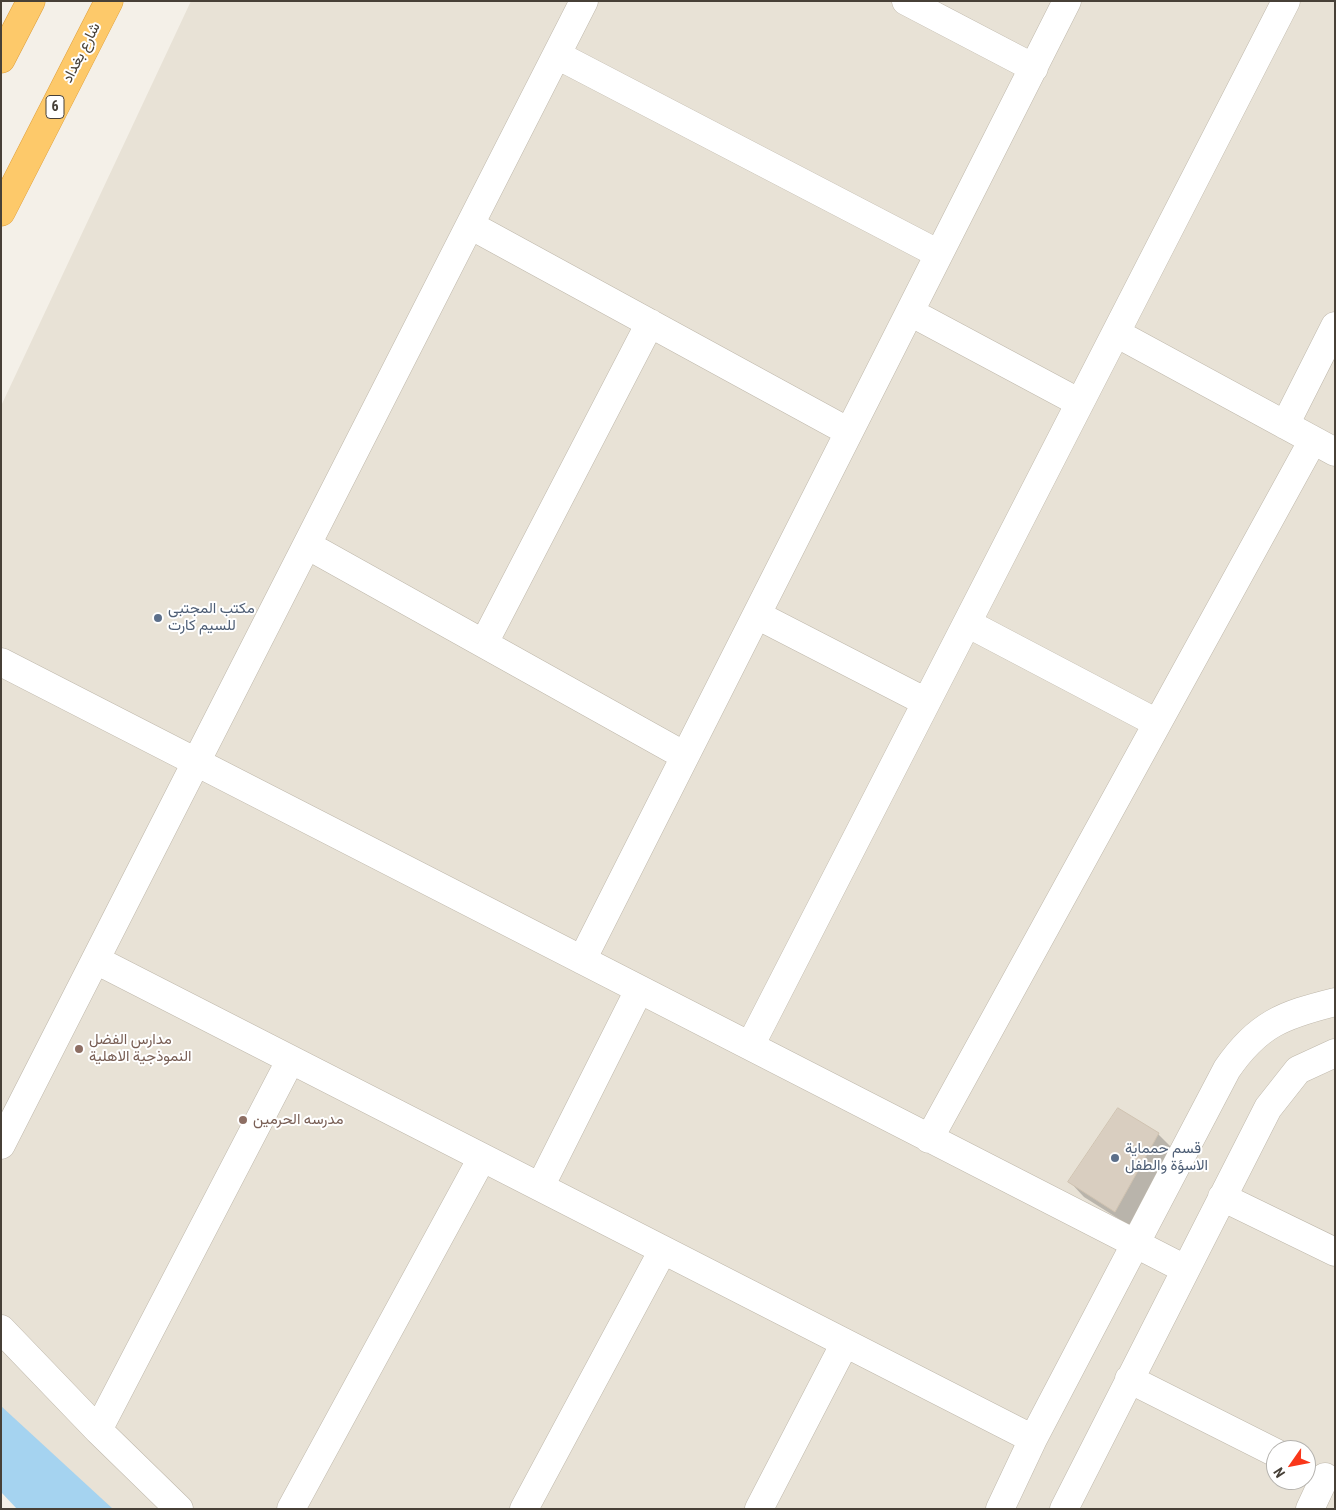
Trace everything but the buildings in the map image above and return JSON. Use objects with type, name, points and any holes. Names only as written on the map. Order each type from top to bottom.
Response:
[{"type":"highway","points":[[1,59],[31,1]]},
{"type":"highway","name":"شارع بغداد","points":[[1,212],[109,1]]},
{"type":"street","points":[[1,1145],[584,1]]},
{"type":"street","points":[[906,1],[1034,68]]},
{"type":"street","points":[[582,960],[1068,1]]},
{"type":"street","points":[[750,1046],[1286,1]]},
{"type":"street","points":[[557,55],[939,254]]},
{"type":"street","points":[[470,225],[850,432]]},
{"type":"street","points":[[910,312],[1080,403]]},
{"type":"street","points":[[484,643],[650,323]]},
{"type":"street","points":[[1286,426],[1335,326]]},
{"type":"street","points":[[929,1139],[1157,723],[1324,446],[1116,333]]},
{"type":"street","points":[[307,545],[685,756]]},
{"type":"street","points":[[757,615],[926,702]]},
{"type":"street","points":[[967,623],[1157,723]]},
{"type":"street","points":[[1,662],[1185,1269]]},
{"type":"street","points":[[96,960],[290,1061],[1033,1439]]},
{"type":"street","points":[[540,1187],[639,990]]},
{"type":"street","points":[[1000,1509],[1033,1439],[1227,1069],[1239,1051],[1255,1035],[1273,1022],[1294,1012],[1335,1002]]},
{"type":"street","points":[[1064,1509],[1268,1108],[1281,1088],[1298,1070],[1335,1053]]},
{"type":"street","points":[[98,1430],[290,1061]]},
{"type":"street","points":[[291,1509],[482,1158]]},
{"type":"street","points":[[1222,1197],[1335,1252]]},
{"type":"street","points":[[524,1509],[663,1250]]},
{"type":"street","points":[[1,1329],[98,1430],[179,1509]]},
{"type":"street","points":[[759,1509],[845,1343]]},
{"type":"street","points":[[1129,1379],[1266,1448]]},
{"type":"street","points":[[1310,1509],[1322,1476]]},
{"type":"shaded area","points":[[191,1],[1335,1],[1335,1509],[83,1509],[1,1418],[1,406]]},
{"type":"water","points":[[1,1406],[113,1509],[17,1509],[1,1492]]},
{"type":"place","name":"مكتب المجتبى للسيم كارت","points":[[158,618]]},
{"type":"place","name":"مدارس الفضل النموذجية الاهلية","points":[[79,1049]]},
{"type":"place","name":"مدرسه الحرمين","points":[[243,1120]]},
{"type":"place","name":"قسم حمماية الاسؤة والطفل","points":[[1115,1158]]}]
